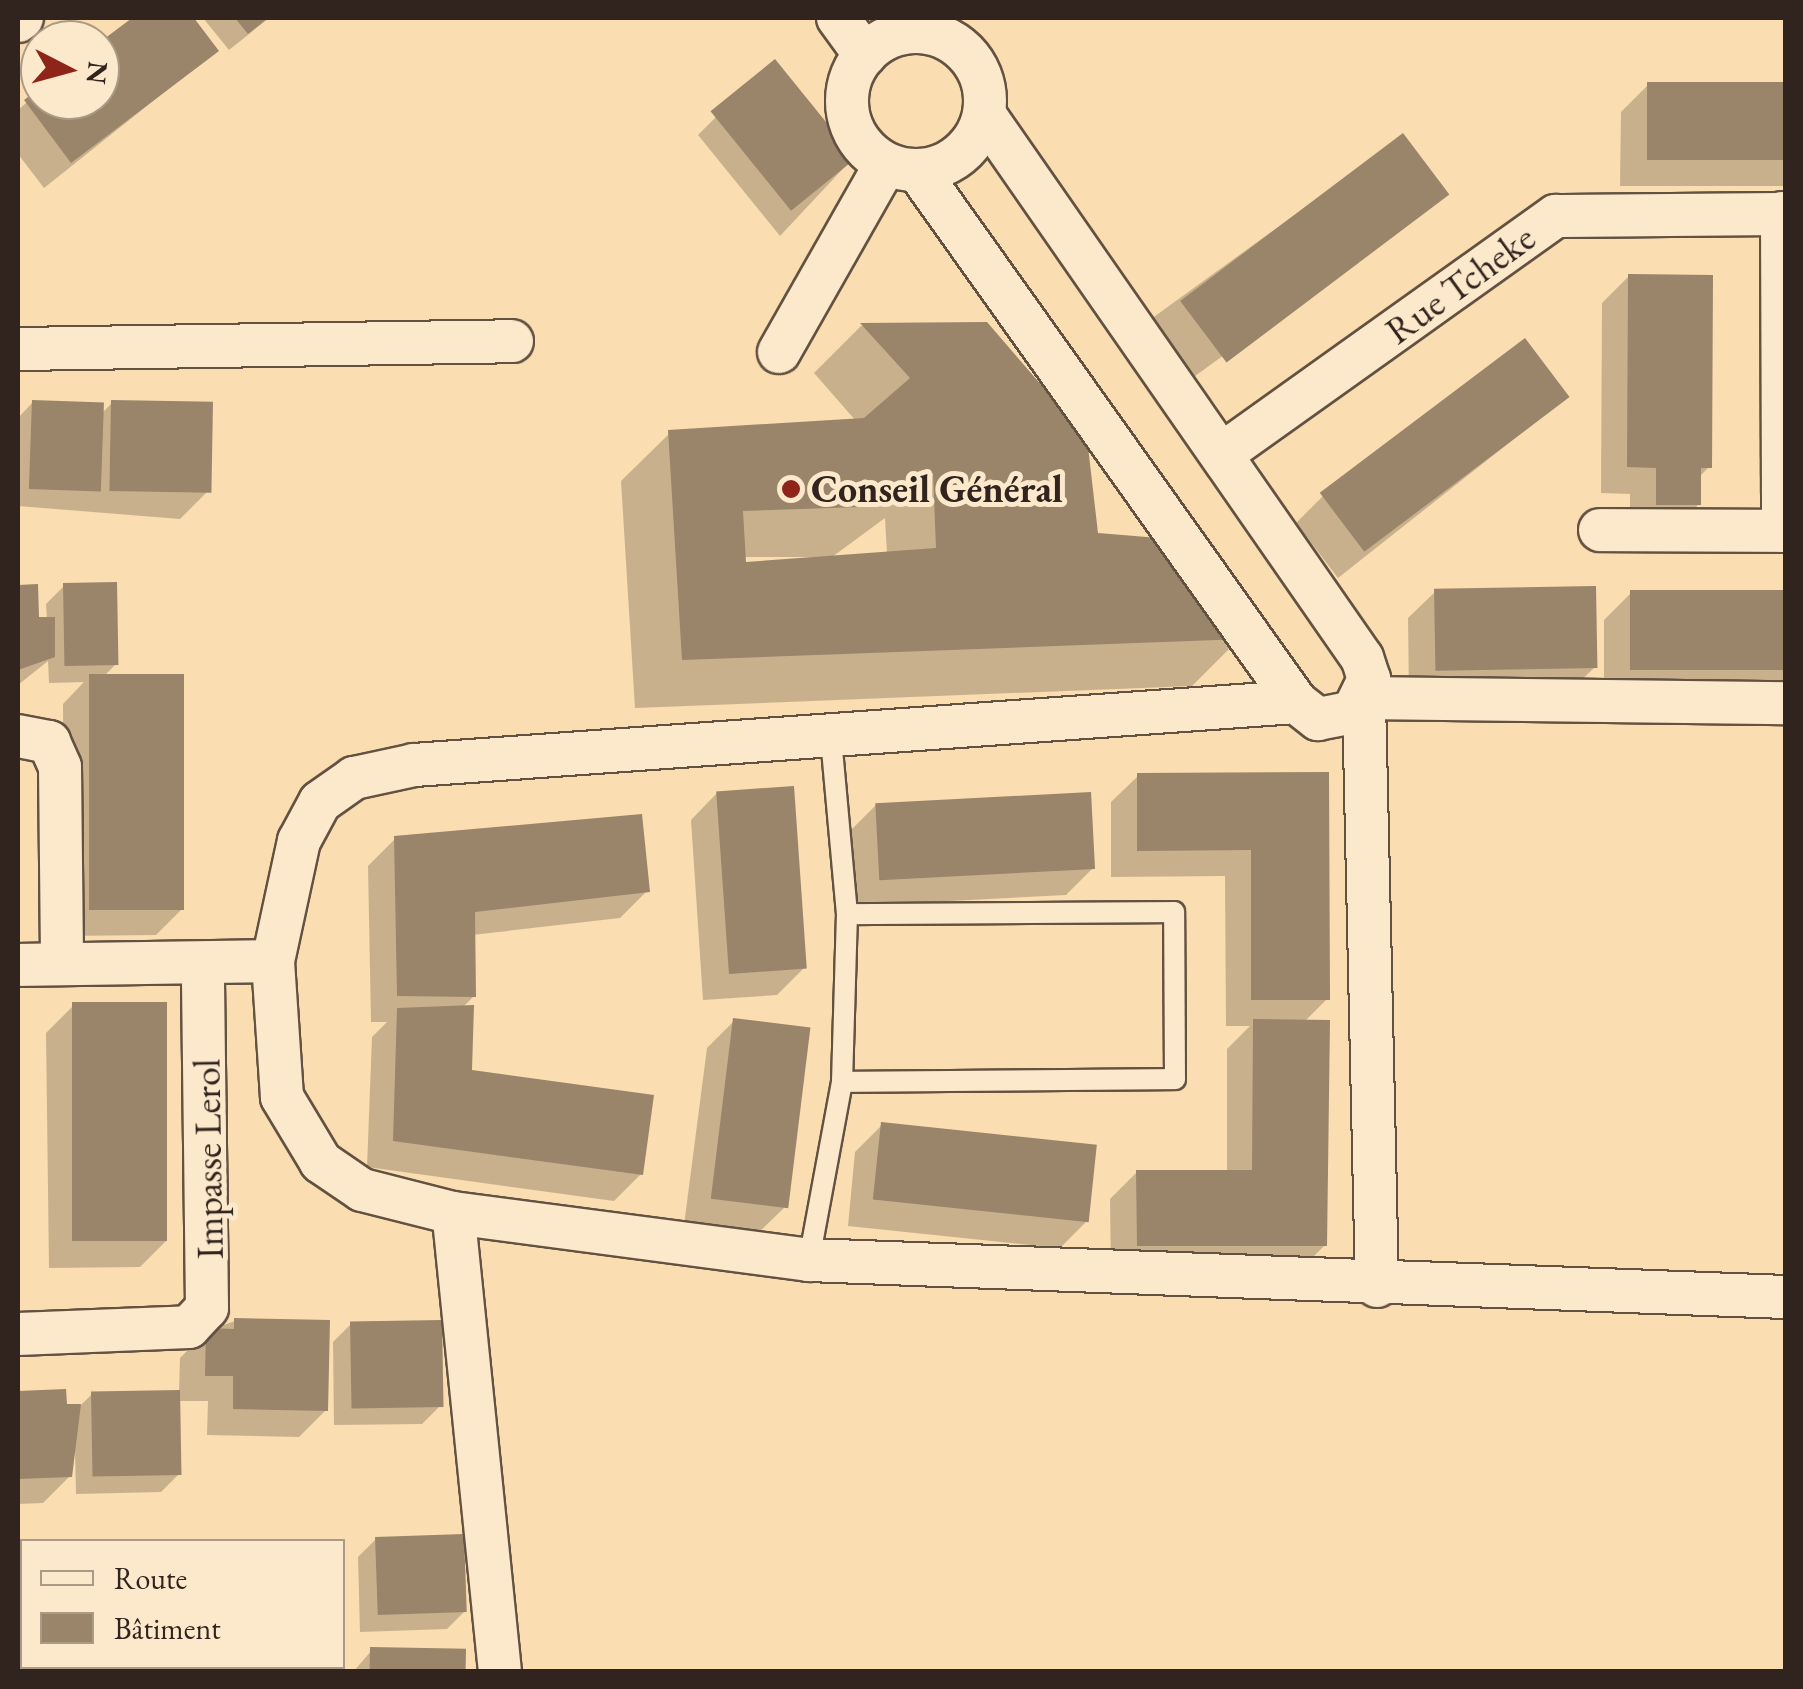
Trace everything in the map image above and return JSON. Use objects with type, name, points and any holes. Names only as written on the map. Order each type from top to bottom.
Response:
[{"type":"street","points":[[838,18],[864,55]]},
{"type":"street","points":[[1296,702],[902,167],[848,114],[864,55],[897,34],[940,26],[975,65],[984,114],[1226,451],[1362,658],[1377,1286]]},
{"type":"street","points":[[779,352],[902,167],[961,154],[984,114]]},
{"type":"street","points":[[1600,530],[1784,531],[1784,213]]},
{"type":"street","name":"Rue Tcheke","points":[[1226,451],[1556,216],[1784,213]]},
{"type":"street","points":[[18,348],[512,340]]},
{"type":"street","points":[[1786,703],[1364,698],[1338,720],[1296,702],[414,765],[354,778],[306,822],[272,961],[274,1048],[298,1133],[362,1190],[453,1213],[809,1260],[1377,1286],[1786,1297]]},
{"type":"street","points":[[18,736],[42,738],[60,767],[62,964]]},
{"type":"street","points":[[18,964],[204,965],[272,961]]},
{"type":"street","name":"Impasse Lerol","points":[[18,1334],[170,1328],[196,1323],[210,1295],[204,965]]},
{"type":"street","points":[[453,1213],[500,1672]]},
{"type":"lane","points":[[809,1260],[842,1082],[847,914],[832,738]]},
{"type":"lane","points":[[842,1082],[1175,1079],[1174,912],[847,914]]},
{"type":"building","points":[[132,18],[194,18],[219,51],[71,163],[39,120],[120,120],[120,27]]},
{"type":"building","points":[[235,18],[268,18],[248,34]]},
{"type":"building","points":[[775,59],[856,158],[791,211],[710,111]]},
{"type":"building","points":[[1647,82],[1786,82],[1786,160],[1647,160]]},
{"type":"building","points":[[1403,133],[1449,194],[1227,362],[1180,301]]},
{"type":"building","points":[[1628,274],[1713,275],[1712,468],[1701,468],[1701,505],[1656,505],[1656,468],[1627,467]]},
{"type":"building","name":"Conseil Général","points":[[987,322],[1087,438],[1098,533],[1171,539],[1243,639],[682,660],[668,430],[864,418],[910,378],[860,323]],"holes":[[[933,473],[936,548],[746,562],[743,511],[888,506]]]},
{"type":"building","points":[[1525,338],[1570,397],[1364,552],[1320,493]]},
{"type":"building","points":[[32,400],[104,403],[101,491],[29,489]]},
{"type":"building","points":[[111,400],[213,402],[211,493],[109,491]]},
{"type":"building","points":[[117,582],[118,665],[64,666],[63,583]]},
{"type":"building","points":[[38,584],[39,617],[55,617],[55,657],[18,670],[18,585]]},
{"type":"building","points":[[1596,586],[1597,668],[1435,671],[1434,589]]},
{"type":"building","points":[[1630,590],[1786,590],[1786,670],[1630,670]]},
{"type":"building","points":[[89,674],[184,674],[184,910],[89,910]]},
{"type":"building","points":[[1329,772],[1330,1000],[1251,1000],[1251,850],[1137,851],[1137,773]]},
{"type":"building","points":[[794,786],[807,969],[729,974],[716,791]]},
{"type":"building","points":[[1091,792],[1095,869],[879,880],[875,803]]},
{"type":"building","points":[[642,814],[650,892],[475,912],[476,997],[397,996],[394,836]]},
{"type":"building","points":[[72,1002],[167,1002],[167,1241],[72,1241]]},
{"type":"building","points":[[474,1005],[472,1070],[654,1095],[643,1175],[393,1141],[397,1008]]},
{"type":"building","points":[[733,1018],[810,1028],[788,1208],[711,1199]]},
{"type":"building","points":[[1253,1019],[1330,1020],[1327,1246],[1137,1246],[1136,1170],[1252,1170]]},
{"type":"building","points":[[881,1122],[1097,1145],[1089,1222],[873,1200]]},
{"type":"building","points":[[234,1318],[330,1320],[328,1411],[233,1409],[233,1376],[205,1376],[206,1328],[234,1329]]},
{"type":"building","points":[[442,1320],[444,1407],[352,1409],[350,1322]]},
{"type":"building","points":[[66,1389],[67,1404],[81,1404],[72,1477],[18,1479],[18,1391]]},
{"type":"building","points":[[180,1390],[181,1475],[92,1477],[91,1392]]},
{"type":"building","points":[[464,1534],[467,1612],[378,1615],[375,1537]]},
{"type":"building","points":[[370,1647],[466,1649],[466,1672],[370,1672]]},
{"type":"place","name":"Conseil Général","points":[[791,489]]}]
